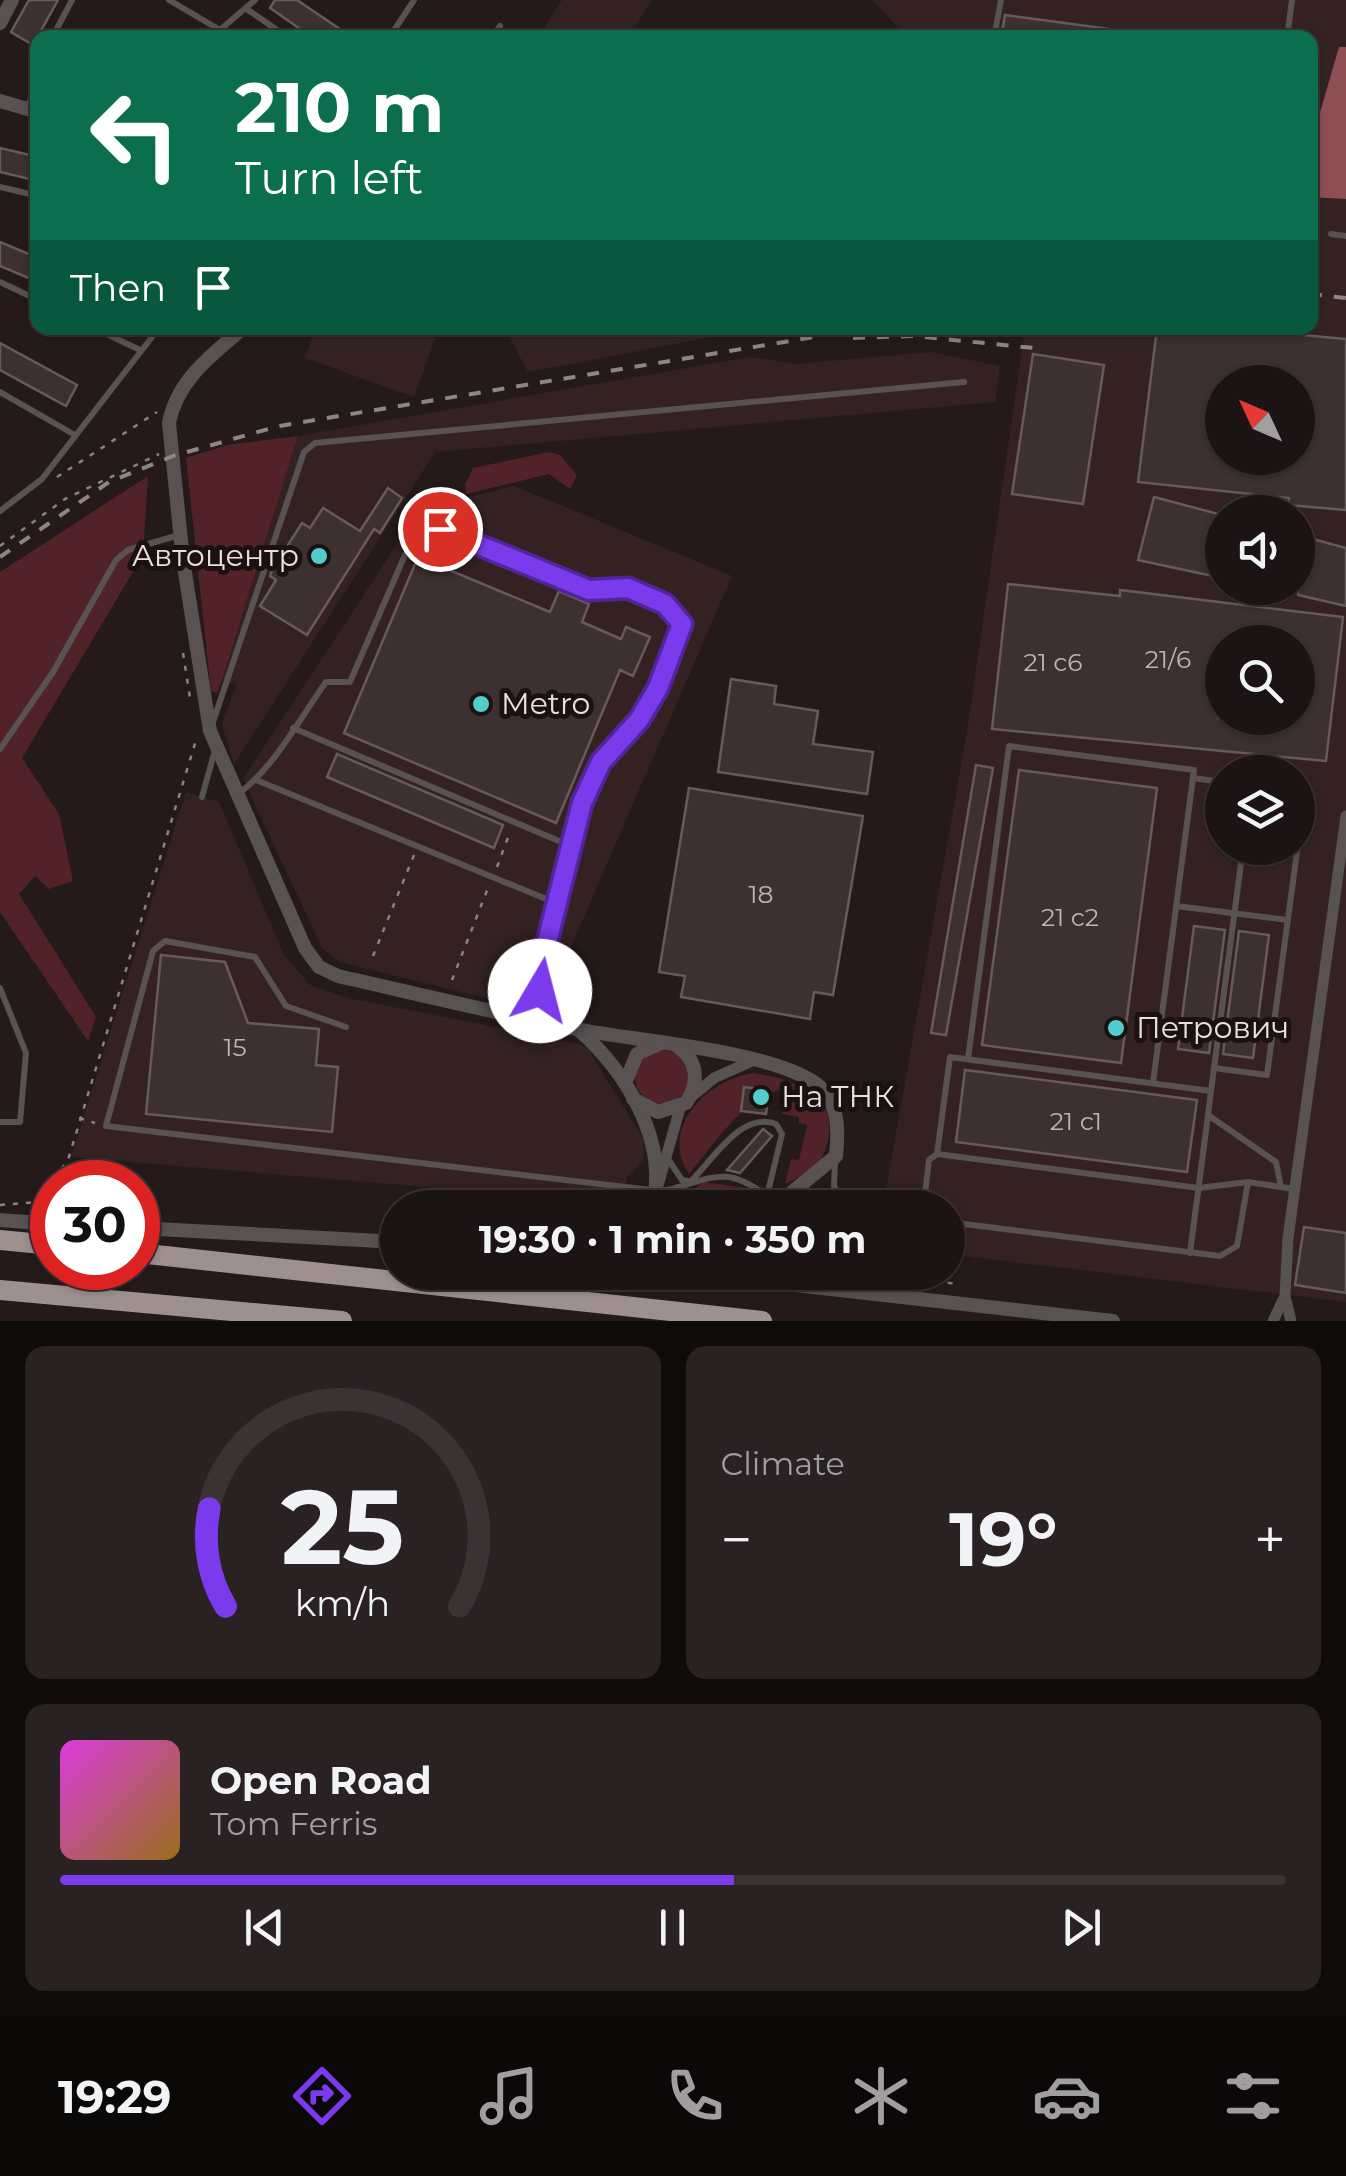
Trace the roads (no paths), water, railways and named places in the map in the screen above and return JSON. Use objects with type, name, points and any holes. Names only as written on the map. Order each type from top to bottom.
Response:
[{"type":"highway","points":[[0,1240],[30,1243]]},
{"type":"highway","points":[[160,1255],[762,1321]]},
{"type":"highway","points":[[0,1290],[342,1321]]},
{"type":"street","points":[[1,20],[12,0]]},
{"type":"street","points":[[0,102],[30,110]]},
{"type":"street","points":[[235,335],[202,364],[172,406],[170,424],[180,534],[203,732],[216,748],[305,948],[319,966],[338,976],[578,1030],[670,1043],[802,1076],[830,1098],[838,1130],[836,1156],[788,1190]]},
{"type":"street","points":[[1290,1321],[1285,1296],[1295,1189],[1346,816]]},
{"type":"street","points":[[573,847],[556,903],[540,991],[650,1110],[685,1103],[714,1078],[752,1061]]},
{"type":"street","points":[[670,1043],[686,1052],[696,1070],[657,1189],[651,1137],[628,1090],[636,1054],[670,1043]]},
{"type":"street","points":[[0,1220],[30,1222]]},
{"type":"street","points":[[160,1229],[380,1241]]},
{"type":"street","points":[[842,1290],[1112,1321]]},
{"type":"street","points":[[1273,1321],[1285,1296]]},
{"type":"lane","points":[[56,30],[72,0]]},
{"type":"lane","points":[[170,0],[220,30],[256,0]]},
{"type":"lane","points":[[394,30],[414,0]]},
{"type":"lane","points":[[996,30],[1002,0]]},
{"type":"lane","points":[[1288,30],[1292,0]]},
{"type":"lane","points":[[248,10],[277,30]]},
{"type":"lane","points":[[497,30],[500,26]]},
{"type":"lane","points":[[0,187],[30,194]]},
{"type":"lane","points":[[1331,234],[1346,236]]},
{"type":"lane","points":[[0,282],[30,296]]},
{"type":"lane","points":[[109,335],[140,350]]},
{"type":"lane","points":[[0,511],[42,479],[153,335]]},
{"type":"lane","points":[[203,732],[304,452],[315,443],[964,382]]},
{"type":"lane","points":[[0,392],[76,435]]},
{"type":"lane","points":[[236,795],[256,780],[293,728],[326,682],[350,682],[405,555],[440,529],[589,590],[628,588],[665,604],[678,616],[681,634],[658,688],[639,720],[601,762],[582,803],[573,847],[293,728]]},
{"type":"lane","points":[[0,749],[53,672],[116,560],[128,550],[180,534]]},
{"type":"lane","points":[[968,1059],[1009,746],[1194,770],[1153,1083]]},
{"type":"lane","points":[[202,797],[216,748]]},
{"type":"lane","points":[[1193,778],[1205,780]]},
{"type":"lane","points":[[256,780],[556,903]]},
{"type":"lane","points":[[1190,1253],[1241,865]]},
{"type":"lane","points":[[1214,1068],[1268,1075],[1295,865]]},
{"type":"lane","points":[[1176,906],[1288,920]]},
{"type":"lane","points":[[346,1027],[286,1006],[254,957],[165,941],[154,951],[106,1126],[657,1189],[677,1188],[711,1174],[730,1176],[752,1190]]},
{"type":"lane","points":[[0,988],[26,1053],[20,1122],[0,1122]]},
{"type":"lane","points":[[925,1190],[929,1160],[936,1154],[950,1056],[1211,1090]]},
{"type":"lane","points":[[1208,1115],[1276,1162],[1281,1187]]},
{"type":"lane","points":[[680,1190],[748,1124],[764,1119],[776,1124],[782,1134],[773,1190]]},
{"type":"lane","points":[[936,1154],[1199,1188],[1248,1182],[1295,1189]]},
{"type":"lane","points":[[836,1156],[836,1190]]},
{"type":"lane","points":[[668,1159],[682,1180],[690,1181]]},
{"type":"lane","points":[[965,1224],[1220,1256],[1238,1246],[1248,1182]]},
{"type":"railway","points":[[1318,295],[1346,298]]},
{"type":"railway","points":[[0,557],[109,482],[173,456],[279,426],[826,335]]},
{"type":"railway","points":[[853,338],[914,336],[1044,349]]},
{"type":"place","name":"Автоцентр","points":[[319,556]]},
{"type":"place","name":"Metro","points":[[481,704]]},
{"type":"place","name":"Петрович","points":[[1116,1028]]},
{"type":"place","name":"На ТНК","points":[[761,1097]]}]
